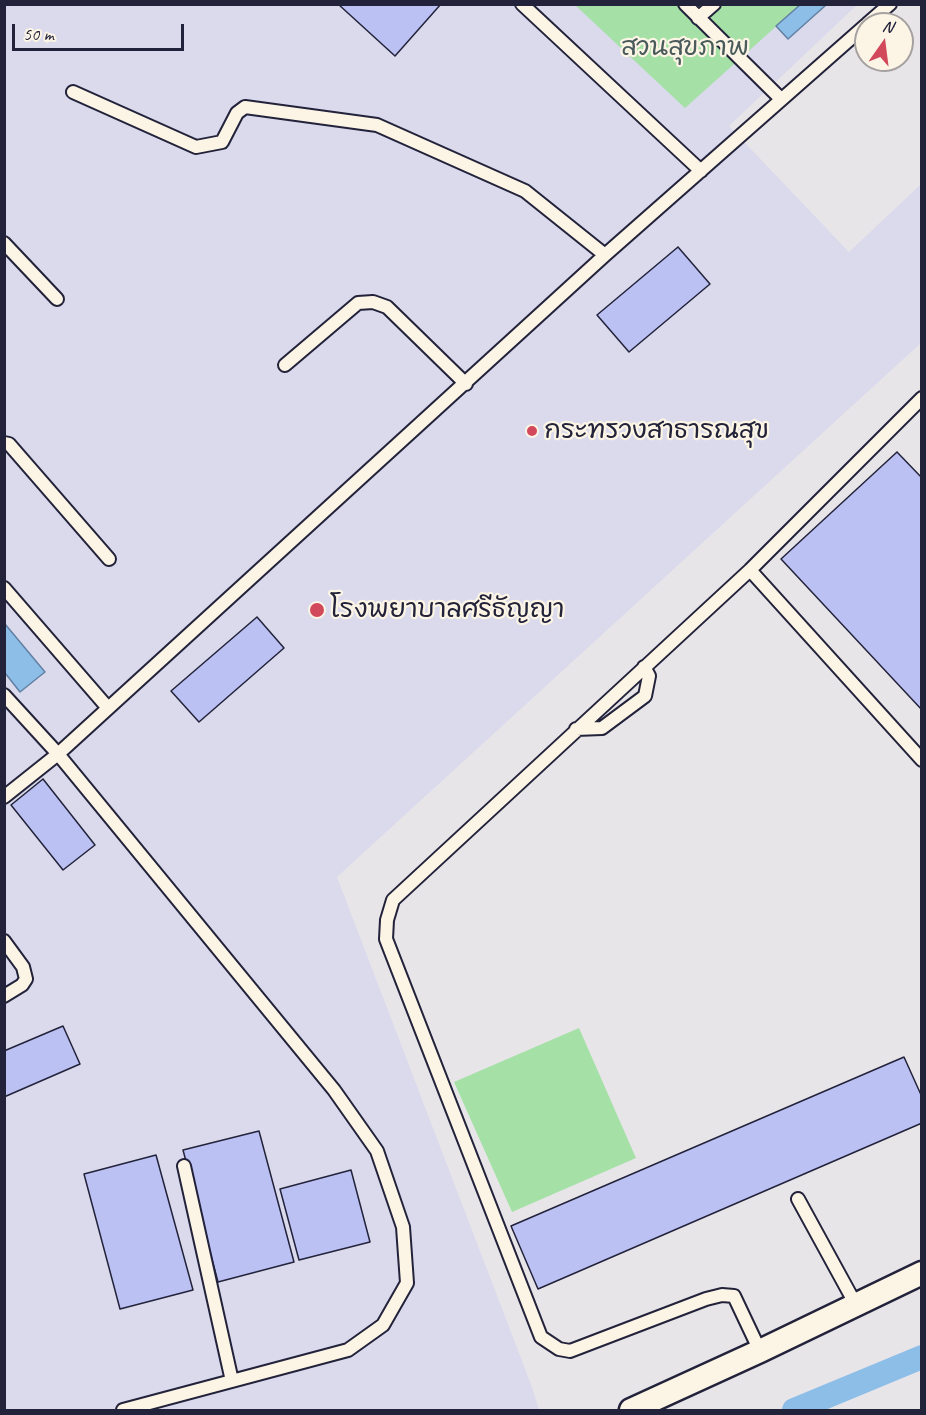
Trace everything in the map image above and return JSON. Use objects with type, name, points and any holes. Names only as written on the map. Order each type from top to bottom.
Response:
[{"type":"street","points":[[631,1410],[921,1273]]},
{"type":"lane","points":[[522,4],[701,171]]},
{"type":"lane","points":[[685,4],[781,99]]},
{"type":"lane","points":[[698,18],[714,4]]},
{"type":"lane","points":[[4,798],[58,754],[605,255],[854,36]]},
{"type":"lane","points":[[74,93],[196,147],[222,142],[237,113],[245,107],[377,125],[525,191],[605,255]]},
{"type":"lane","points":[[4,243],[57,299]]},
{"type":"lane","points":[[285,365],[358,303],[373,302],[387,306],[466,384]]},
{"type":"lane","points":[[760,1351],[734,1296],[722,1295],[705,1299],[570,1351],[559,1348],[541,1337],[386,939],[387,920],[393,900],[750,570],[921,398]]},
{"type":"lane","points":[[4,443],[9,444],[109,559]]},
{"type":"lane","points":[[750,570],[921,760]]},
{"type":"lane","points":[[4,588],[108,708]]},
{"type":"lane","points":[[576,729],[602,728],[645,696],[649,676],[644,667]]},
{"type":"lane","points":[[4,695],[58,754],[334,1090],[377,1151],[403,1227],[407,1283],[383,1324],[348,1350],[123,1410]]},
{"type":"lane","points":[[4,941],[23,967],[26,979],[22,985],[4,996]]},
{"type":"lane","points":[[184,1166],[232,1381]]},
{"type":"lane","points":[[798,1199],[855,1305]]},
{"type":"shaded area","name":"โรงพยาบาลศรีธัญญา","points":[[5,5],[857,5],[729,126],[849,252],[921,184],[921,343],[337,877],[539,1410],[5,1410]]},
{"type":"green space","name":"สวนสุขภาพ","points":[[575,5],[800,5],[685,108]]},
{"type":"green space","points":[[579,1028],[636,1158],[512,1212],[454,1082]]},
{"type":"water","points":[[801,4],[826,5],[788,39],[776,26]]},
{"type":"water","points":[[5,624],[45,672],[20,692],[5,673]]},
{"type":"building","points":[[338,4],[441,4],[395,56]]},
{"type":"building","points":[[678,247],[710,284],[629,352],[597,315]]},
{"type":"building","points":[[897,452],[922,478],[922,710],[781,559]]},
{"type":"building","points":[[257,617],[284,648],[199,722],[171,691]]},
{"type":"building","points":[[43,779],[95,845],[63,870],[11,805]]},
{"type":"building","points":[[63,1026],[80,1064],[4,1097],[4,1051]]},
{"type":"building","points":[[904,1057],[922,1097],[922,1123],[538,1289],[511,1226]]},
{"type":"building","points":[[259,1131],[294,1262],[218,1282],[183,1150]]},
{"type":"building","points":[[156,1155],[193,1290],[120,1309],[84,1174]]},
{"type":"building","points":[[351,1170],[370,1242],[299,1260],[280,1189]]},
{"type":"waterway","points":[[794,1410],[922,1357]]},
{"type":"place","name":"กระทรวงสาธารณสุข","points":[[532,431]]},
{"type":"place","name":"โรงพยาบาลศรีธัญญา","points":[[317,610]]}]
